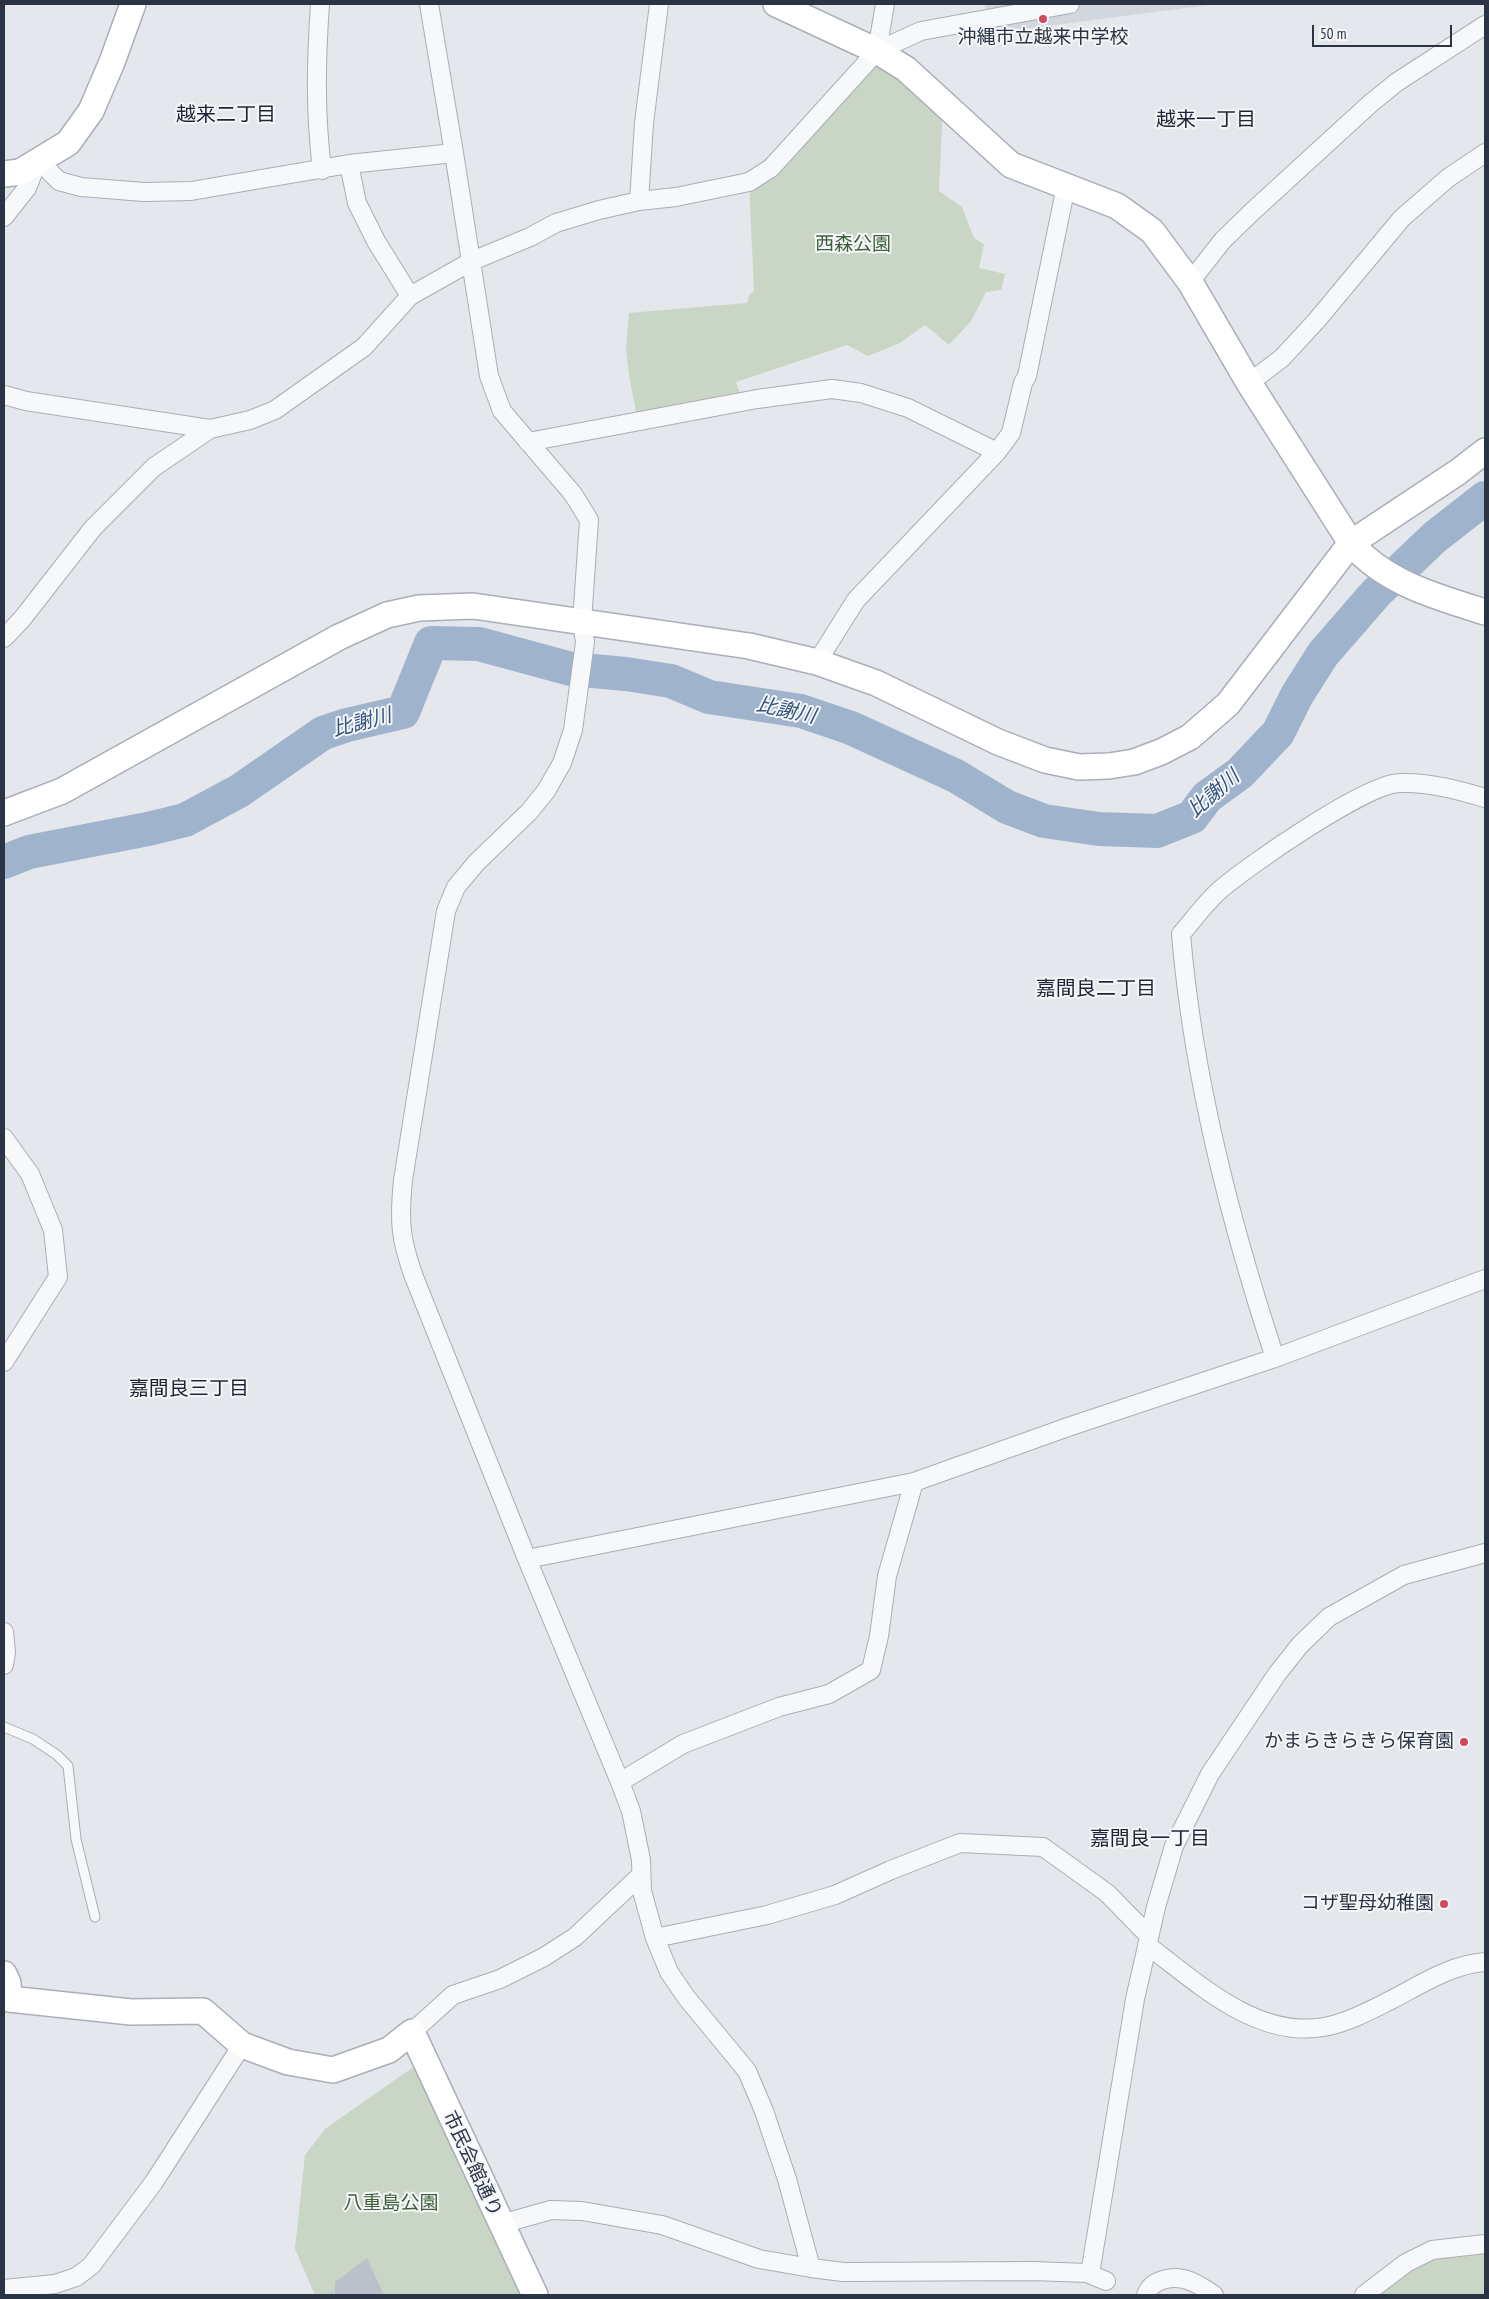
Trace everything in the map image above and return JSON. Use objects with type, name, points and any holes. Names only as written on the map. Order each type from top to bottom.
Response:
[{"type":"street","points":[[4,174],[20,172],[68,144],[91,111],[112,62],[133,4]]},
{"type":"street","points":[[320,4],[316,66],[316,120],[322,170]]},
{"type":"street","points":[[429,4],[472,261],[489,376],[502,411],[573,494],[589,520],[583,632],[573,730],[562,763],[530,812],[466,874],[456,887],[446,911],[402,1180],[399,1216],[404,1250],[527,1559],[631,1811],[641,1860],[642,1891],[655,1938],[669,1972],[686,1997],[746,2071],[764,2111],[787,2179],[811,2268]]},
{"type":"street","points":[[639,201],[644,123],[659,4]]},
{"type":"street","points":[[776,4],[877,51],[906,69],[1011,165],[1117,206],[1152,231],[1190,282],[1249,383],[1357,550],[1400,582],[1442,599],[1485,612]]},
{"type":"street","points":[[877,51],[885,4]]},
{"type":"street","points":[[4,396],[210,429],[250,420],[275,410],[364,347],[410,296],[472,261],[556,224],[599,210],[639,201],[685,196],[749,182],[771,168],[877,51],[920,31],[1070,4]]},
{"type":"street","points":[[1190,282],[1223,240],[1371,103],[1397,82],[1485,25]]},
{"type":"street","points":[[38,160],[59,182],[81,187],[144,192],[191,191],[349,164],[454,153]]},
{"type":"street","points":[[1249,383],[1282,358],[1317,320],[1402,218],[1448,178],[1485,153]]},
{"type":"street","points":[[4,217],[27,188],[38,160]]},
{"type":"street","points":[[349,164],[357,203],[376,241],[410,296]]},
{"type":"street","points":[[817,662],[856,600],[997,452],[1011,433],[1023,383],[1027,376],[1066,186]]},
{"type":"street","points":[[528,442],[757,400],[832,389],[861,393],[908,408],[997,452]]},
{"type":"street","points":[[4,638],[22,619],[93,528],[120,500],[154,467],[210,429]]},
{"type":"street","points":[[4,813],[62,791],[339,636],[387,615],[419,608],[473,606],[583,632],[749,646],[817,662],[876,683],[998,742],[1045,760],[1079,767],[1109,766],[1134,762],[1161,752],[1190,737],[1228,704],[1357,550],[1485,451]]},
{"type":"street","points":[[1275,1358],[1245,1266],[1202,1084],[1186,988],[1181,934],[1221,889],[1272,851],[1364,794],[1398,782],[1448,788],[1485,798]]},
{"type":"street","points":[[4,1138],[30,1174],[53,1230],[58,1277],[4,1362]]},
{"type":"street","points":[[527,1559],[914,1482],[1068,1427],[1275,1358],[1485,1279]]},
{"type":"street","points":[[620,1782],[684,1744],[779,1707],[829,1694],[872,1670],[887,1576],[914,1482]]},
{"type":"street","points":[[500,2224],[551,2210],[613,2215],[662,2225],[759,2259],[811,2268],[843,2272],[1033,2271],[1098,2277],[1135,1999],[1148,1941],[1174,1846],[1210,1774],[1276,1674],[1300,1645],[1329,1617],[1404,1575],[1485,1553]]},
{"type":"street","points":[[4,1632],[6,1652],[4,1665]]},
{"type":"street","points":[[655,1938],[767,1915],[835,1895],[891,1870],[960,1843],[1043,1847],[1107,1893],[1148,1941],[1216,1998],[1276,2026],[1324,2027],[1354,2017],[1438,1976],[1472,1963],[1485,1962]]},
{"type":"street","points":[[5,1979],[9,1999],[131,2012],[202,2011],[242,2045],[288,2062],[332,2070],[389,2050],[412,2032],[453,1994],[500,1978],[544,1957],[575,1936],[641,1875]]},
{"type":"street","name":"市民会館通り","points":[[412,2032],[500,2224],[535,2295]]},
{"type":"street","points":[[4,2289],[55,2284],[76,2277],[91,2266],[154,2182],[242,2045]]},
{"type":"street","points":[[1364,2295],[1406,2263],[1432,2250],[1485,2244]]},
{"type":"street","points":[[1146,2295],[1156,2282],[1170,2278],[1189,2281],[1214,2295]]},
{"type":"lane","points":[[4,1727],[33,1740],[56,1755],[68,1766],[76,1839],[95,1917]]},
{"type":"shaded area","name":"沖縄市立越来中学校","points":[[985,4],[1216,4],[986,34]]},
{"type":"green space","name":"西森公園","points":[[877,51],[943,103],[939,191],[962,207],[974,238],[984,244],[979,268],[1005,274],[1001,290],[986,292],[971,321],[949,345],[925,325],[900,343],[868,356],[847,345],[736,382],[743,402],[638,422],[626,348],[629,313],[747,303],[750,294],[754,291],[749,182]]},
{"type":"green space","name":"八重島公園","points":[[429,2056],[523,2295],[315,2295],[295,2249],[305,2155],[325,2129]]},
{"type":"green space","points":[[1485,2246],[1485,2295],[1364,2295],[1406,2263]]},
{"type":"building","points":[[367,2258],[384,2295],[335,2295],[335,2282]]},
{"type":"waterway","name":"比謝川","points":[[4,862],[29,852],[185,820],[239,791],[323,733],[347,725],[403,712],[431,643],[479,644],[571,669],[626,674],[671,681],[709,697],[801,711],[851,728],[956,776],[1007,807],[1044,821],[1099,829],[1157,831],[1192,817],[1207,797],[1240,773],[1278,733],[1297,695],[1323,654],[1376,593],[1435,537],[1485,498]]},
{"type":"place","name":"沖縄市立越来中学校","points":[[1043,19]]},
{"type":"place","name":"かまらきらきら保育園","points":[[1464,1742]]},
{"type":"place","name":"コザ聖母幼稚園","points":[[1444,1904]]},
{"type":"district","name":"越来二丁目","points":[[226,115]]},
{"type":"district","name":"越来一丁目","points":[[1206,120]]},
{"type":"district","name":"嘉間良二丁目","points":[[1096,989]]},
{"type":"district","name":"嘉間良三丁目","points":[[189,1389]]},
{"type":"district","name":"嘉間良一丁目","points":[[1150,1839]]}]
